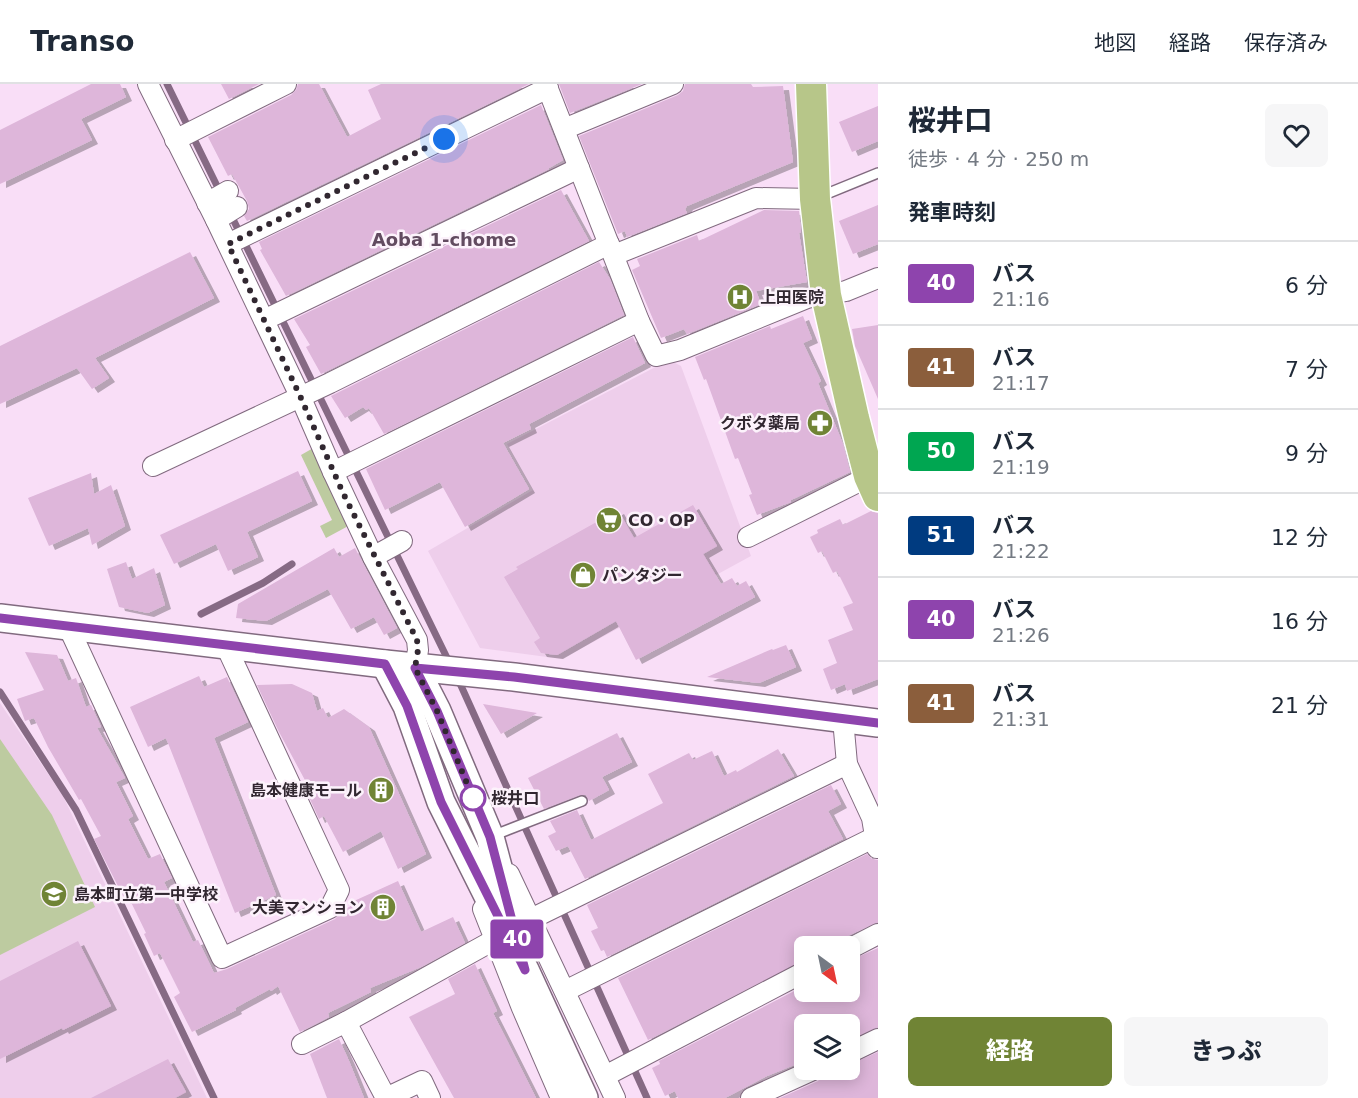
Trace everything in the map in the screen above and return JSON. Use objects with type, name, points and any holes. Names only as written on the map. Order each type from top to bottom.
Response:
[{"type":"main road","points":[[811,84],[814,199],[826,294],[854,418],[875,481]]},
{"type":"street","points":[[147,84],[213,211],[378,554],[417,640],[415,668],[437,711],[490,837],[615,1098]]},
{"type":"street","points":[[175,140],[286,84]]},
{"type":"street","points":[[564,129],[673,84]]},
{"type":"street","points":[[228,244],[547,86],[639,321],[656,356],[680,350],[807,297],[846,291],[878,278]]},
{"type":"street","points":[[265,319],[579,168]]},
{"type":"street","points":[[153,466],[611,249],[756,198],[814,199]]},
{"type":"street","points":[[213,211],[233,199]]},
{"type":"street","points":[[337,470],[639,321]]},
{"type":"street","points":[[748,537],[875,481]]},
{"type":"street","points":[[378,554],[402,541]]},
{"type":"street","points":[[0,618],[415,668],[514,677],[878,723]]},
{"type":"street","points":[[68,626],[222,958],[330,908],[339,890],[226,646]]},
{"type":"street","points":[[385,664],[407,706],[441,802],[525,970],[584,1098]]},
{"type":"street","points":[[565,991],[876,843],[872,818],[847,764],[843,718]]},
{"type":"street","points":[[531,919],[847,764]]},
{"type":"street","points":[[490,837],[525,970]]},
{"type":"street","points":[[460,842],[494,940],[561,1098]]},
{"type":"street","points":[[860,943],[878,934]]},
{"type":"street","points":[[302,1044],[494,940]]},
{"type":"street","points":[[605,1076],[794,977]]},
{"type":"street","points":[[346,1022],[386,1098],[422,1081],[430,1098]]},
{"type":"street","points":[[860,1048],[878,1039]]},
{"type":"street","points":[[751,1098],[794,1079]]},
{"type":"lane","points":[[814,199],[878,173]]},
{"type":"lane","points":[[490,837],[582,801]]},
{"type":"shaded area","name":"CO・OP","points":[[669,360],[681,366],[751,556],[562,659],[480,648],[428,551],[533,490],[507,444]]},
{"type":"shaded area","name":"島本町立第一中学校","points":[[0,703],[63,796],[207,1098],[0,1098]]},
{"type":"green space","points":[[315,447],[352,524],[326,538],[320,526],[332,520],[301,455]]},
{"type":"green space","points":[[0,739],[52,815],[95,907],[0,955]]},
{"type":"building","points":[[91,84],[120,84],[126,97],[81,119],[92,140],[0,184],[0,130]]},
{"type":"building","points":[[221,84],[259,84],[229,99]]},
{"type":"building","points":[[298,84],[319,84],[347,137],[381,119],[368,90],[381,84],[529,84],[247,221],[244,216],[249,209],[247,201],[232,174],[228,176],[208,137],[291,95]]},
{"type":"building","points":[[559,84],[642,84],[570,113]]},
{"type":"building","points":[[685,84],[783,86],[793,162],[687,206],[685,209],[687,213],[627,237],[625,231],[618,234],[579,136],[678,95],[683,91]]},
{"type":"building","points":[[541,105],[563,160],[549,169],[286,296],[260,250],[262,249],[259,242]]},
{"type":"building","points":[[878,106],[878,141],[852,152],[839,122]]},
{"type":"building","points":[[561,190],[589,241],[321,374],[306,347],[310,345],[294,319]]},
{"type":"building","points":[[878,205],[878,244],[853,254],[839,221]]},
{"type":"building","points":[[764,210],[799,211],[801,232],[799,233],[807,282],[756,291],[761,304],[687,334],[684,329],[661,338],[632,270],[640,266],[637,259],[697,235],[699,241]]},
{"type":"building","points":[[190,252],[214,298],[95,358],[109,378],[92,389],[77,368],[0,404],[0,346]]},
{"type":"building","points":[[599,262],[610,279],[624,315],[384,434],[369,408],[366,410],[363,407],[345,418],[331,396]]},
{"type":"building","points":[[803,316],[812,339],[803,343],[821,381],[818,383],[843,444],[850,472],[791,502],[757,515],[749,495],[752,494],[738,458],[735,459],[706,379],[704,380],[695,357],[770,326],[771,329]]},
{"type":"building","points":[[878,325],[878,399],[855,346],[852,329]]},
{"type":"building","points":[[633,337],[645,363],[529,424],[531,429],[503,443],[529,489],[465,527],[440,482],[385,510],[366,469]]},
{"type":"building","points":[[298,471],[312,501],[247,532],[258,557],[228,571],[216,544],[174,564],[160,535]]},
{"type":"building","points":[[91,473],[94,494],[111,485],[125,526],[92,545],[88,528],[49,546],[28,498]]},
{"type":"building","points":[[693,505],[717,546],[703,554],[721,584],[732,578],[737,586],[746,581],[755,597],[636,660],[616,621],[557,655],[541,653],[534,642],[540,638],[504,577],[518,569],[516,567],[618,510],[634,538]]},
{"type":"building","points":[[871,511],[878,513],[878,679],[847,691],[845,684],[831,690],[823,669],[837,663],[828,640],[853,630],[843,607],[853,603],[837,571],[833,573],[822,551],[818,553],[810,537],[818,533],[817,530],[840,519],[843,525]]},
{"type":"building","points":[[334,548],[339,557],[355,548],[397,628],[384,635],[374,617],[351,629],[328,589],[266,621],[236,618],[238,604]]},
{"type":"building","points":[[126,562],[132,579],[154,568],[165,605],[148,613],[119,607],[107,569]]},
{"type":"building","points":[[786,645],[796,667],[759,683],[707,677],[772,649]]},
{"type":"building","points":[[25,652],[57,655],[68,681],[76,678],[86,707],[91,705],[101,727],[97,728],[125,778],[116,782],[133,816],[128,819],[148,859],[160,854],[172,878],[164,882],[193,942],[198,940],[214,973],[335,919],[343,910],[355,904],[354,901],[398,881],[421,932],[453,917],[465,943],[421,967],[370,988],[371,992],[328,1013],[329,1017],[300,1032],[278,986],[192,1032],[174,997],[180,993],[160,953],[154,956],[129,898],[125,900],[94,839],[101,836],[48,747],[34,718],[25,721],[17,699],[44,690]]},
{"type":"building","points":[[199,676],[204,687],[227,677],[248,722],[214,738],[276,895],[235,913],[166,738],[148,747],[130,707]]},
{"type":"building","points":[[292,684],[312,693],[317,711],[323,708],[328,718],[344,709],[369,727],[426,854],[398,869],[381,831],[343,852],[324,816],[319,819],[309,797],[313,795],[257,685]]},
{"type":"building","points":[[483,704],[537,713],[501,734]]},
{"type":"building","points":[[617,733],[632,762],[602,777],[609,790],[589,801],[586,795],[580,795],[544,809],[528,778]]},
{"type":"building","points":[[778,749],[794,776],[585,879],[568,846],[556,851],[548,836],[556,832],[550,821],[577,810],[591,840],[663,803],[648,774],[689,753],[693,760],[712,751],[724,776],[736,770],[737,772]]},
{"type":"building","points":[[831,785],[841,804],[828,811],[843,839],[607,957],[604,950],[601,951],[591,931],[598,928],[587,905]]},
{"type":"building","points":[[867,854],[872,859],[878,860],[878,922],[847,936],[794,936],[794,965],[648,1040],[618,978]]},
{"type":"building","points":[[78,941],[111,1006],[0,1059],[0,981]]},
{"type":"building","points":[[878,948],[878,1027],[860,1035],[860,1014],[794,1014],[794,1065],[725,1098],[678,1098],[675,1091],[665,1096],[652,1068],[660,1064],[659,1061],[794,991],[794,1002],[860,1002],[860,956]]},
{"type":"building","points":[[475,964],[497,1011],[493,1013],[536,1098],[454,1098],[409,1017],[455,994],[448,979]]},
{"type":"building","points":[[339,1039],[364,1098],[327,1098],[310,1054]]},
{"type":"building","points":[[878,1052],[878,1098],[780,1098],[819,1080],[860,1080],[860,1060]]},
{"type":"building","points":[[168,1059],[186,1092],[175,1098],[91,1098]]},
{"type":"waterway","points":[[167,84],[220,192]]},
{"type":"waterway","points":[[230,213],[450,664]]},
{"type":"waterway","points":[[201,614],[263,583],[292,564]]},
{"type":"waterway","points":[[458,679],[647,1098]]},
{"type":"waterway","points":[[0,692],[76,810],[214,1098]]},
{"type":"bus line","name":"40","points":[[0,618],[385,664],[407,706],[441,802],[525,970],[490,837],[437,711],[415,668],[514,677],[878,723]]},
{"type":"place","name":"上田医院","points":[[740,297]]},
{"type":"place","name":"クボタ薬局","points":[[820,423]]},
{"type":"place","name":"CO・OP","points":[[609,520]]},
{"type":"place","name":"パンタジー","points":[[583,575]]},
{"type":"place","name":"島本健康モール","points":[[381,790]]},
{"type":"place","name":"桜井口","points":[[473,798]]},
{"type":"place","name":"島本町立第一中学校","points":[[54,894]]},
{"type":"place","name":"大美マンション","points":[[383,907]]},
{"type":"district","name":"Aoba 1-chome","points":[[444,239]]},
{"type":"route","points":[[444,139],[228,244],[373,557],[417,640],[415,668],[437,711],[473,798]]}]
